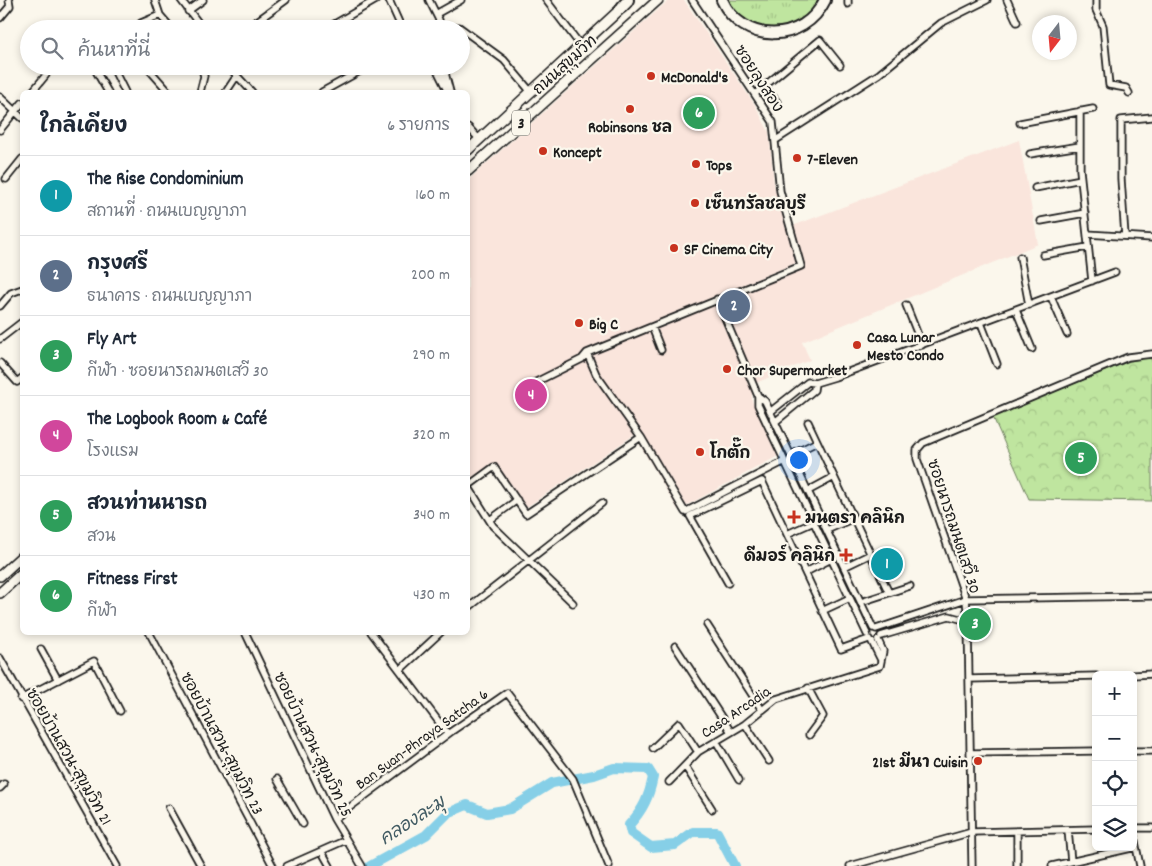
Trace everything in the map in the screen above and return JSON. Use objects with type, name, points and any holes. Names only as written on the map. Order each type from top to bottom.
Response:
[{"type":"highway","points":[[722,0],[730,14],[746,27],[761,33],[774,34],[791,31],[803,25],[819,10],[825,0]]},
{"type":"main road","name":"ถนนสุขุมวิท","points":[[470,169],[658,0]]},
{"type":"main road","name":"ถนนสุขุมวิท","points":[[470,148],[581,46],[625,2]]},
{"type":"main road","points":[[498,122],[507,125],[509,134]]},
{"type":"main road","points":[[0,576],[20,558]]},
{"type":"main road","points":[[0,592],[20,574]]},
{"type":"street","points":[[0,18],[10,6],[10,0]]},
{"type":"street","points":[[155,0],[160,15],[164,20]]},
{"type":"street","points":[[181,0],[196,20]]},
{"type":"street","points":[[188,11],[203,0]]},
{"type":"street","points":[[258,20],[286,0]]},
{"type":"street","points":[[342,20],[376,0]]},
{"type":"street","points":[[389,0],[398,20]]},
{"type":"street","points":[[429,0],[438,17],[461,0]]},
{"type":"street","points":[[546,0],[581,46]]},
{"type":"street","name":"ซอยลุงสอง","points":[[692,0],[773,122],[780,191],[801,266],[717,299]]},
{"type":"street","points":[[776,140],[879,74],[941,22],[987,0]]},
{"type":"street","points":[[1007,0],[1017,22]]},
{"type":"street","points":[[1096,0],[1096,10],[1103,26],[1110,85],[1126,88],[1130,93]]},
{"type":"street","points":[[148,20],[160,15]]},
{"type":"street","points":[[470,35],[504,60],[520,76],[531,92]]},
{"type":"street","points":[[755,94],[820,40],[840,65]]},
{"type":"street","points":[[34,90],[46,75]]},
{"type":"street","points":[[99,75],[107,90]]},
{"type":"street","points":[[116,75],[124,90]]},
{"type":"street","points":[[154,75],[167,90]]},
{"type":"street","points":[[200,90],[204,75]]},
{"type":"street","points":[[326,90],[353,75]]},
{"type":"street","points":[[440,75],[448,90]]},
{"type":"street","points":[[227,90],[236,77],[250,90]]},
{"type":"street","points":[[765,87],[776,102]]},
{"type":"street","points":[[0,97],[20,116]]},
{"type":"street","points":[[0,130],[20,106]]},
{"type":"street","points":[[1020,123],[1093,109]]},
{"type":"street","points":[[1080,111],[1081,180],[1092,281]]},
{"type":"street","points":[[1125,236],[1121,179],[1121,120],[1152,117]]},
{"type":"street","points":[[470,129],[480,139]]},
{"type":"street","points":[[1030,154],[1080,146]]},
{"type":"street","points":[[6,179],[20,162]]},
{"type":"street","points":[[1035,188],[1081,180]]},
{"type":"street","points":[[1042,221],[1085,213]]},
{"type":"street","points":[[1087,234],[1152,238]]},
{"type":"street","points":[[1043,255],[1088,247]]},
{"type":"street","points":[[1020,257],[1029,305]]},
{"type":"street","points":[[770,412],[808,382],[815,384],[1115,272]]},
{"type":"street","points":[[0,306],[11,293],[20,290]]},
{"type":"street","points":[[1051,297],[1068,334]]},
{"type":"street","points":[[528,386],[582,359],[586,353],[717,299],[758,396],[758,405],[850,598],[873,638]]},
{"type":"street","points":[[906,305],[922,345]]},
{"type":"street","points":[[1016,310],[1032,349]]},
{"type":"street","points":[[981,323],[997,364]]},
{"type":"street","points":[[0,339],[20,324]]},
{"type":"street","points":[[652,327],[661,350]]},
{"type":"street","points":[[586,353],[596,374],[641,437],[685,512],[785,461]]},
{"type":"street","name":"ซอยนารถมนตเสวี 30","points":[[972,866],[968,621],[966,599],[917,459],[917,450],[923,443],[1128,358],[1152,354]]},
{"type":"street","points":[[0,363],[17,382],[20,380]]},
{"type":"street","points":[[775,422],[814,390],[815,384]]},
{"type":"street","points":[[758,396],[765,401],[875,628],[873,638]]},
{"type":"street","points":[[808,422],[889,593]]},
{"type":"street","points":[[470,485],[494,467],[526,514],[641,437]]},
{"type":"street","points":[[790,455],[817,442]]},
{"type":"street","points":[[790,472],[797,469]]},
{"type":"street","points":[[808,491],[834,478]]},
{"type":"street","points":[[728,583],[690,516],[762,481],[806,572],[840,649],[924,621],[949,616],[968,621]]},
{"type":"street","points":[[470,489],[490,520],[573,602]]},
{"type":"street","points":[[490,520],[517,500]]},
{"type":"street","points":[[470,606],[602,503]]},
{"type":"street","points":[[827,530],[854,518]]},
{"type":"street","points":[[788,534],[814,522]]},
{"type":"street","points":[[826,548],[834,545]]},
{"type":"street","points":[[844,567],[871,554]]},
{"type":"street","points":[[806,572],[832,559]]},
{"type":"street","points":[[861,602],[910,586]]},
{"type":"street","points":[[875,628],[966,599],[1152,596]]},
{"type":"street","points":[[822,611],[850,598]]},
{"type":"street","points":[[922,613],[924,621]]},
{"type":"street","points":[[707,625],[762,710]]},
{"type":"street","points":[[873,638],[875,628]]},
{"type":"street","name":"ซอยบ้านสวน-สุขุมวิท 23","points":[[151,635],[273,866]]},
{"type":"street","name":"ซอยบ้านสวน-สุขุมวิท 25","points":[[245,635],[334,819],[362,866]]},
{"type":"street","points":[[372,635],[448,734]]},
{"type":"street","points":[[400,670],[438,635]]},
{"type":"street","name":"Casa Arcadia","points":[[669,782],[698,752],[746,724],[776,698],[880,666],[883,651],[873,638]]},
{"type":"street","points":[[675,646],[731,732]]},
{"type":"street","points":[[41,649],[58,680]]},
{"type":"street","name":"ซอยบ้านสวน-สุขุมวิท 21","points":[[0,658],[54,759],[68,777],[116,866]]},
{"type":"street","points":[[21,698],[94,661],[120,711]]},
{"type":"street","points":[[1137,675],[1152,674]]},
{"type":"street","points":[[969,679],[1092,676]]},
{"type":"street","points":[[808,688],[823,716],[809,735]]},
{"type":"street","name":"Ban Suan-Phraya Satcha 6","points":[[334,819],[506,693],[570,774],[610,866]]},
{"type":"street","points":[[652,748],[679,723],[698,752]]},
{"type":"street","points":[[746,724],[769,761]]},
{"type":"street","points":[[716,742],[740,780]]},
{"type":"street","points":[[970,753],[1092,751]]},
{"type":"street","points":[[1137,751],[1152,751]]},
{"type":"street","points":[[685,766],[712,809]]},
{"type":"street","points":[[277,779],[302,824]]},
{"type":"street","points":[[169,808],[201,866]]},
{"type":"street","points":[[1137,830],[1152,828]]},
{"type":"street","points":[[850,866],[972,832],[1092,829]]},
{"type":"street","points":[[1068,830],[1071,862]]},
{"type":"street","points":[[1017,831],[1017,866]]},
{"type":"street","points":[[287,866],[301,864],[346,840]]},
{"type":"street","points":[[1052,866],[1119,851]]},
{"type":"street","points":[[1137,851],[1140,866]]},
{"type":"street","points":[[322,852],[330,866]]},
{"type":"shaded area","points":[[669,0],[684,0],[755,105],[769,132],[774,185],[796,263],[712,298],[752,392],[752,401],[778,456],[678,510],[634,435],[525,508],[493,463],[470,480],[470,178]]},
{"type":"shaded area","points":[[1019,140],[1038,244],[802,342],[810,360],[756,383],[721,301],[803,267],[790,227]]},
{"type":"green space","points":[[727,0],[819,0],[809,14],[798,23],[786,28],[773,29],[761,27],[748,21]]},
{"type":"green space","points":[[1144,358],[1152,359],[1152,501],[1029,499],[993,417],[1127,362]]},
{"type":"waterway","name":"คลองละมุ","points":[[370,866],[426,835],[448,813],[467,805],[487,813],[510,809],[552,783],[594,775],[614,768],[648,769],[653,777],[645,803],[629,825],[631,833],[651,847],[675,845],[693,832],[717,832],[735,866]]},
{"type":"place","name":"McDonald's","points":[[651,76]]},
{"type":"place","name":"Robinsons ชล","points":[[630,109]]},
{"type":"place","name":"Fitness First","points":[[699,113]]},
{"type":"place","name":"Koncept","points":[[543,151]]},
{"type":"place","name":"7-Eleven","points":[[797,158]]},
{"type":"place","name":"Tops","points":[[696,164]]},
{"type":"place","name":"เซ็นทรัลชลบุรี","points":[[695,203]]},
{"type":"place","name":"SF Cinema City","points":[[674,248]]},
{"type":"place","name":"กรุงศรี","points":[[734,306]]},
{"type":"place","name":"Big C","points":[[579,323]]},
{"type":"place","name":"Casa Lunar Mesto Condo","points":[[857,345]]},
{"type":"place","name":"Chor Supermarket","points":[[727,369]]},
{"type":"place","name":"The Logbook Room & Café","points":[[531,395]]},
{"type":"place","name":"โกตั๊ก","points":[[700,452]]},
{"type":"place","name":"สวนท่านนารถ","points":[[1081,458]]},
{"type":"place","name":"มนตรา คลินิก","points":[[794,517]]},
{"type":"place","name":"ดีมอร์ คลินิก","points":[[846,555]]},
{"type":"place","name":"The Rise Condominium","points":[[887,564]]},
{"type":"place","name":"Fly Art","points":[[975,624]]},
{"type":"place","name":"21st มีนา Cuisin","points":[[978,761]]}]
